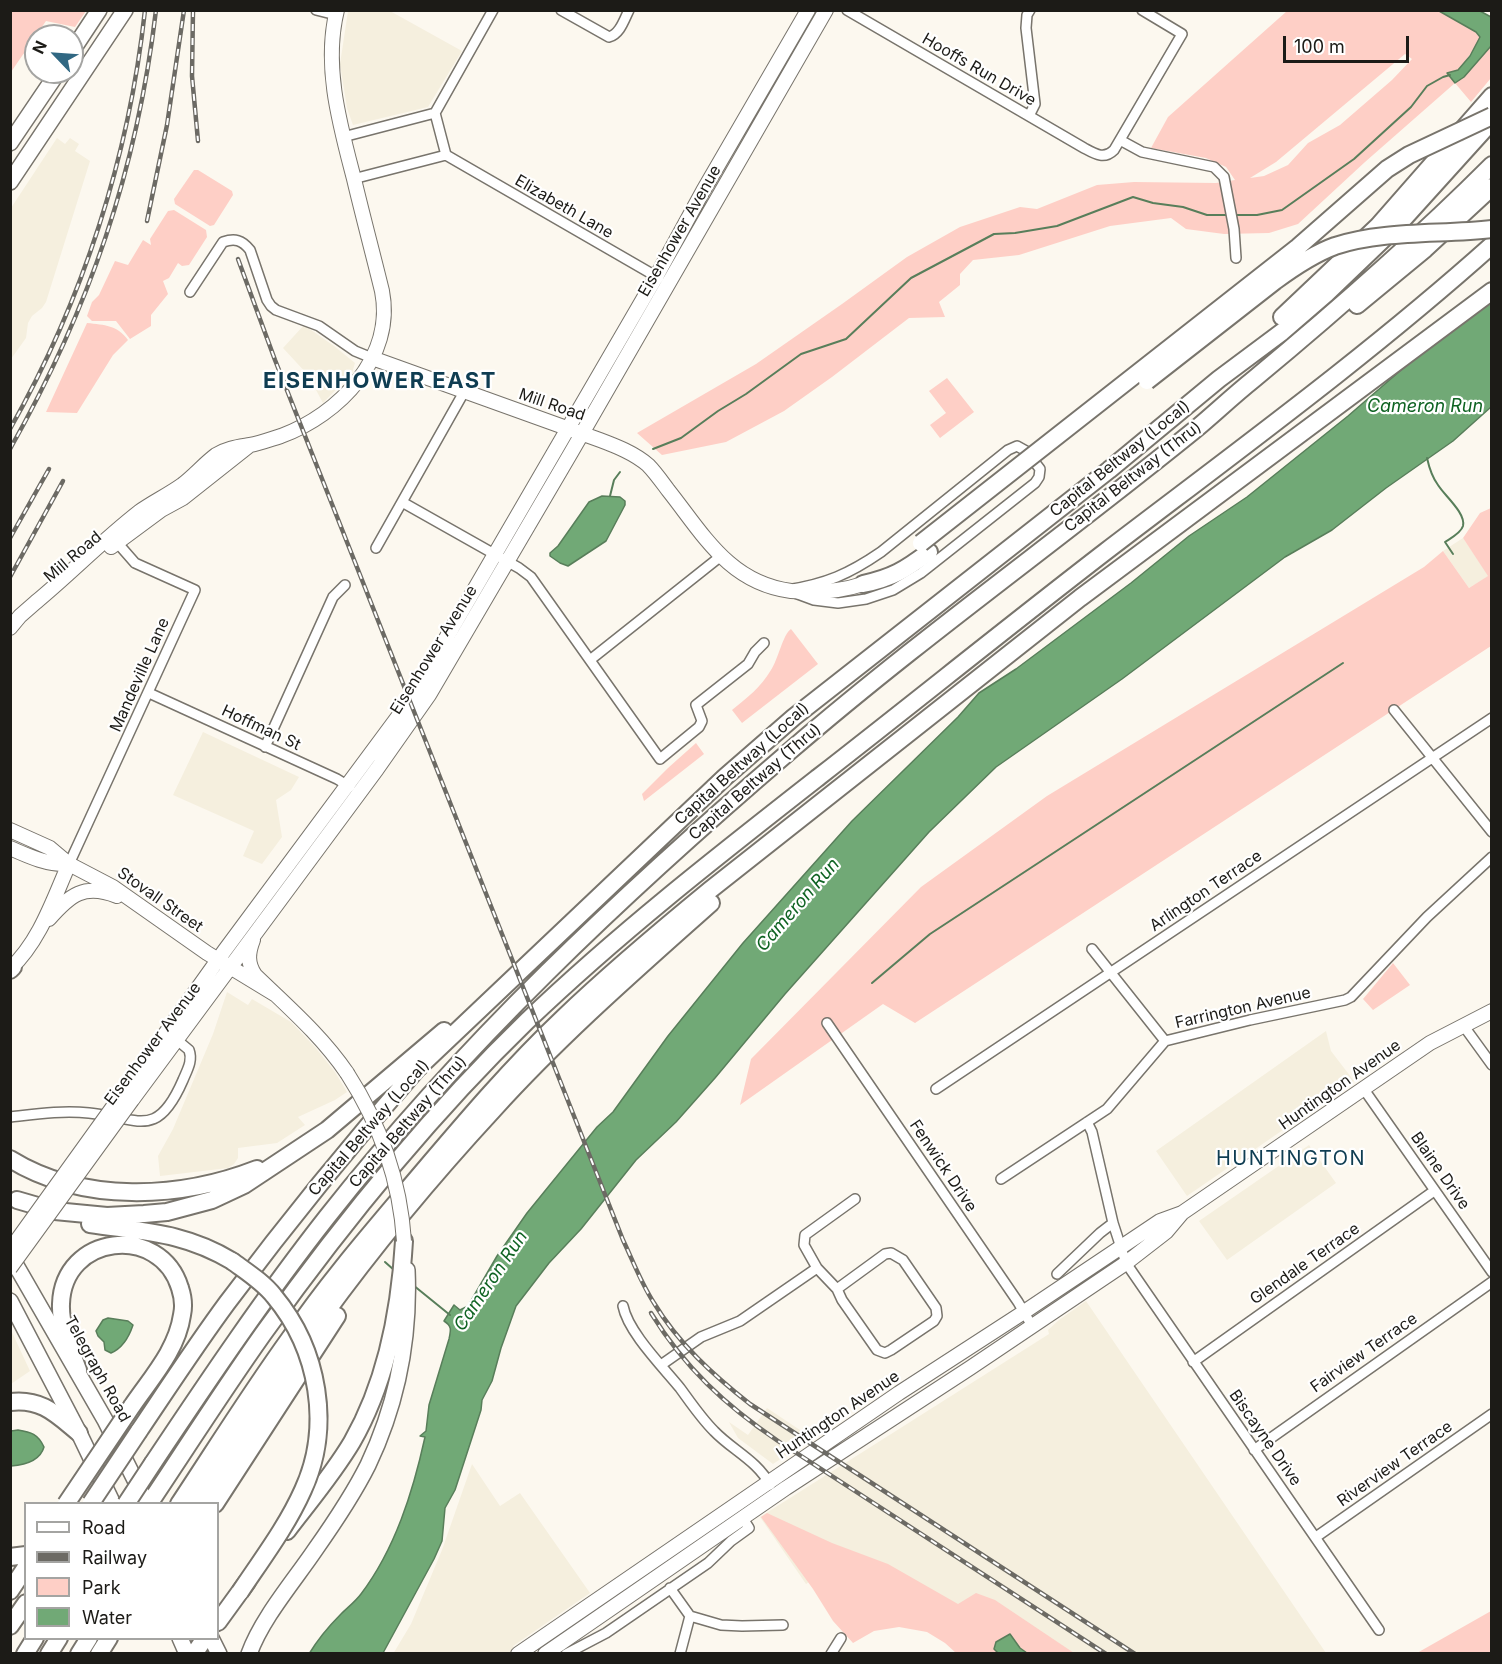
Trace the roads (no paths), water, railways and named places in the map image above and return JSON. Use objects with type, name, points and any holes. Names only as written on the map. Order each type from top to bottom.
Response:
[{"type":"highway","name":"Capital Beltway (Local)","points":[[92,1502],[227,1303],[312,1194],[409,1077],[725,777],[794,717],[1108,470],[1219,379],[1378,226],[1487,116],[1491,96]]},
{"type":"highway","points":[[863,584],[883,580],[896,574],[925,548],[1298,247],[1387,169],[1409,155],[1487,116]]},
{"type":"highway","name":"Capital Beltway (Thru)","points":[[127,1502],[234,1342],[328,1216],[422,1104],[529,989],[692,836],[794,747],[882,674],[1197,428],[1359,290],[1491,165]]},
{"type":"highway","points":[[1197,428],[1308,346],[1425,249],[1491,187]]},
{"type":"highway","points":[[925,548],[1305,260],[1335,246],[1368,239],[1491,229]]},
{"type":"highway","name":"Capital Beltway (Thru)","points":[[149,1502],[265,1332],[357,1212],[416,1140],[477,1072],[550,1000],[605,949],[676,890],[1046,598],[1326,383],[1491,246]]},
{"type":"highway","points":[[180,1502],[290,1337],[399,1199],[491,1093],[597,986],[661,929],[1080,598],[1491,291]]},
{"type":"highway","points":[[198,1502],[321,1318],[420,1194],[495,1107],[554,1048],[800,818]]},
{"type":"highway","points":[[14,1199],[55,1212],[107,1216],[167,1212],[230,1193],[299,1150],[336,1122],[441,1032],[469,1019]]},
{"type":"highway","points":[[10,1159],[40,1174],[68,1184],[106,1190],[152,1192],[220,1181],[257,1169],[299,1150]]},
{"type":"highway","points":[[216,1502],[363,1275],[420,1194]]},
{"type":"highway","points":[[14,1199],[61,1220],[177,1237],[205,1246],[248,1272],[270,1292],[295,1327],[303,1343],[317,1389],[319,1410],[317,1443],[303,1490],[281,1530],[240,1592]]},
{"type":"highway","points":[[219,1621],[330,1475],[362,1422],[389,1349],[399,1296],[404,1241]]},
{"type":"highway","points":[[67,1502],[172,1346],[179,1330],[183,1314],[183,1297],[174,1273],[158,1256],[138,1247],[110,1245],[88,1254],[71,1271],[62,1294],[62,1316],[78,1370]]},
{"type":"highway","points":[[10,1402],[38,1403],[80,1433]]},
{"type":"highway","points":[[10,1591],[24,1570]]},
{"type":"highway","points":[[10,1626],[24,1606]]},
{"type":"highway","points":[[26,1653],[35,1640]]},
{"type":"highway","points":[[49,1653],[58,1640]]},
{"type":"highway","points":[[79,1653],[88,1640]]},
{"type":"highway","points":[[99,1653],[108,1640]]},
{"type":"highway","points":[[186,1648],[202,1640]]},
{"type":"main road","points":[[84,33],[99,10]]},
{"type":"main road","points":[[10,182],[125,10]]},
{"type":"main road","name":"Eisenhower Avenue","points":[[662,280],[703,191],[808,10]]},
{"type":"main road","name":"Eisenhower Avenue","points":[[10,1250],[127,1096],[353,789],[429,695],[507,561],[575,431],[662,280],[826,10]]},
{"type":"main road","points":[[337,13],[332,48],[332,76],[343,137],[385,306],[382,334],[372,358]]},
{"type":"main road","points":[[10,142],[50,84]]},
{"type":"main road","name":"Mill Road","points":[[10,628],[29,608],[114,539],[183,498],[250,445],[293,431],[333,406],[352,388],[372,358],[624,450],[649,466],[721,556],[737,571],[753,580],[787,590],[816,592],[840,590],[863,584]]},
{"type":"main road","name":"Eisenhower Avenue","points":[[10,1268],[127,1096],[177,1040],[224,964],[262,922],[353,789],[409,702],[494,555],[575,431]]},
{"type":"main road","name":"Mill Road","points":[[10,640],[34,611],[114,539]]},
{"type":"main road","name":"Stovall Street","points":[[10,830],[50,848],[69,864],[103,881],[141,905],[224,964],[276,995]]},
{"type":"main road","name":"Stovall Street","points":[[10,848],[55,865],[69,864]]},
{"type":"main road","points":[[40,930],[69,864]]},
{"type":"main road","points":[[11,969],[40,930],[74,895],[85,891],[105,891],[141,905]]},
{"type":"main road","points":[[249,1653],[272,1612],[358,1483],[375,1448],[389,1412],[402,1359],[408,1303],[400,1204],[389,1158],[368,1107],[347,1072],[324,1042],[250,968],[248,961],[251,946],[262,922]]},
{"type":"main road","name":"Huntington Avenue","points":[[518,1653],[535,1648],[768,1482],[899,1393],[1160,1221],[1182,1213],[1430,1043],[1491,1011]]},
{"type":"main road","name":"Huntington Avenue","points":[[545,1653],[742,1517],[1126,1263],[1166,1232],[1182,1213]]},
{"type":"main road","name":"Telegraph Road","points":[[10,1255],[78,1370],[148,1502]]},
{"type":"main road","points":[[10,1301],[80,1433],[113,1502]]},
{"type":"street","points":[[316,10],[337,13]]},
{"type":"street","points":[[353,179],[446,155],[435,113],[493,10]]},
{"type":"street","points":[[561,10],[609,38],[618,32],[629,10]]},
{"type":"street","name":"Hooffs Run Drive","points":[[847,10],[1095,154],[1102,156],[1110,154],[1120,140]]},
{"type":"street","points":[[1142,10],[1182,34],[1120,140],[1142,152],[1214,167],[1221,172],[1225,180],[1234,229],[1236,258]]},
{"type":"street","points":[[1028,13],[1026,28],[1035,104],[1029,116]]},
{"type":"street","points":[[343,137],[435,113]]},
{"type":"street","name":"Elizabeth Lane","points":[[446,155],[662,280]]},
{"type":"street","points":[[190,292],[223,242],[238,240],[250,250],[271,306],[319,326],[356,351],[372,358]]},
{"type":"street","points":[[376,548],[464,392]]},
{"type":"street","name":"Mill Road","points":[[1017,446],[1022,448],[1040,469],[1039,477],[1029,489],[921,573],[893,590],[866,599],[838,603],[814,600],[787,590],[820,584],[864,564],[1011,448],[1017,446]]},
{"type":"street","points":[[402,502],[531,577],[660,759],[699,727],[702,721],[696,705],[748,664],[764,643]]},
{"type":"street","name":"Mandeville Lane","points":[[69,864],[195,590],[135,562],[114,539]]},
{"type":"street","points":[[590,660],[721,556]]},
{"type":"street","points":[[265,747],[333,597],[345,585]]},
{"type":"street","name":"Hoffman St","points":[[149,693],[337,779],[353,789]]},
{"type":"street","points":[[1394,710],[1491,832]]},
{"type":"street","name":"Arlington Terrace","points":[[936,1089],[1491,718]]},
{"type":"street","name":"Farrington Avenue","points":[[1001,1179],[1107,1109],[1165,1041],[1345,1000],[1427,917],[1491,857]]},
{"type":"street","points":[[1092,949],[1165,1041]]},
{"type":"street","name":"Fenwick Drive","points":[[827,1023],[1032,1326]]},
{"type":"street","points":[[1463,1025],[1491,1065]]},
{"type":"street","points":[[10,1117],[89,1113],[143,1122],[154,1118],[164,1112],[174,1101],[190,1061],[189,1050],[177,1040]]},
{"type":"street","name":"Blaine Drive","points":[[1363,1088],[1491,1272]]},
{"type":"street","points":[[1087,1122],[1092,1132],[1113,1223],[1126,1263]]},
{"type":"street","name":"Glendale Terrace","points":[[1193,1362],[1434,1191]]},
{"type":"street","points":[[837,1289],[891,1252],[903,1260],[936,1308],[937,1316],[934,1321],[891,1350],[885,1353],[877,1350],[842,1300],[837,1289],[817,1268],[804,1245],[805,1235],[855,1199]]},
{"type":"street","points":[[1057,1274],[1113,1223]]},
{"type":"street","name":"Biscayne Drive","points":[[1126,1263],[1379,1630]]},
{"type":"street","points":[[661,1365],[701,1336],[740,1321],[817,1268]]},
{"type":"street","name":"Fairview Terrace","points":[[1254,1449],[1491,1282]]},
{"type":"street","points":[[623,1306],[625,1316],[639,1338],[713,1430],[756,1466],[768,1482],[780,1492]]},
{"type":"street","name":"Riverview Terrace","points":[[1316,1537],[1491,1414]]},
{"type":"street","points":[[768,1482],[780,1492]]},
{"type":"street","points":[[566,1653],[606,1633],[708,1563],[748,1527],[742,1517]]},
{"type":"street","points":[[670,1588],[690,1616],[721,1624],[783,1625]]},
{"type":"street","points":[[680,1653],[690,1616]]},
{"type":"street","points":[[831,1653],[841,1638]]},
{"type":"water","points":[[1439,11],[1480,11],[1491,17],[1491,46],[1464,77],[1455,83],[1447,73],[1458,70],[1470,56],[1480,37],[1476,32]]},
{"type":"water","name":"Cameron Run","points":[[1491,292],[1491,407],[1453,441],[1386,488],[1332,530],[1285,557],[1122,679],[996,767],[929,832],[785,994],[676,1122],[636,1160],[581,1229],[549,1263],[516,1306],[492,1381],[482,1400],[481,1410],[455,1490],[445,1508],[442,1541],[383,1653],[309,1654],[324,1633],[359,1597],[373,1577],[393,1539],[415,1478],[425,1437],[420,1436],[426,1431],[429,1405],[450,1336],[450,1327],[444,1321],[454,1305],[460,1310],[468,1306],[497,1256],[527,1213],[597,1127],[613,1112],[668,1036],[743,943],[852,821],[958,717],[979,693],[1016,669],[1131,583],[1189,536],[1247,497],[1348,416]]},
{"type":"water","points":[[602,496],[620,497],[625,501],[606,541],[568,566],[550,556],[589,502]]},
{"type":"water","points":[[108,1318],[128,1321],[133,1325],[125,1342],[111,1353],[105,1350],[104,1342],[96,1331],[103,1320]]},
{"type":"water","points":[[18,1430],[34,1434],[44,1447],[35,1459],[11,1466],[11,1431]]},
{"type":"water","points":[[1010,1634],[1020,1648],[1027,1653],[998,1653],[994,1649],[996,1642]]},
{"type":"waterway","points":[[1233,215],[1257,215],[1282,210],[1354,159],[1411,107],[1427,86],[1450,75]]},
{"type":"waterway","points":[[653,449],[681,438],[801,354],[846,339],[911,278],[994,234],[1057,226],[1133,197],[1153,203],[1183,207],[1207,215],[1227,215]]},
{"type":"waterway","points":[[1427,458],[1436,482],[1458,510],[1463,521],[1460,531],[1445,542],[1453,554]]},
{"type":"waterway","points":[[610,496],[614,480],[620,472]]},
{"type":"waterway","points":[[872,983],[930,934],[1343,663]]},
{"type":"waterway","points":[[385,1262],[394,1270]]},
{"type":"waterway","points":[[413,1285],[450,1315]]},
{"type":"railway","points":[[10,429],[60,330],[99,226],[115,173],[127,119],[138,65],[145,10]]},
{"type":"railway","points":[[10,449],[63,344],[106,237],[136,127],[148,69],[156,10]]},
{"type":"railway","points":[[147,221],[167,125],[184,10]]},
{"type":"railway","points":[[193,10],[192,76],[198,141]]},
{"type":"railway","points":[[238,259],[275,360],[623,1240],[641,1280],[663,1318],[697,1358],[750,1404],[1135,1654]]},
{"type":"railway","points":[[10,538],[49,469]]},
{"type":"railway","points":[[10,577],[63,481]]},
{"type":"railway","points":[[651,1313],[692,1368],[741,1414],[778,1441],[1106,1654]]},
{"type":"district","name":"EISENHOWER EAST","points":[[380,381]]},
{"type":"district","name":"HUNTINGTON","points":[[1291,1159]]}]
